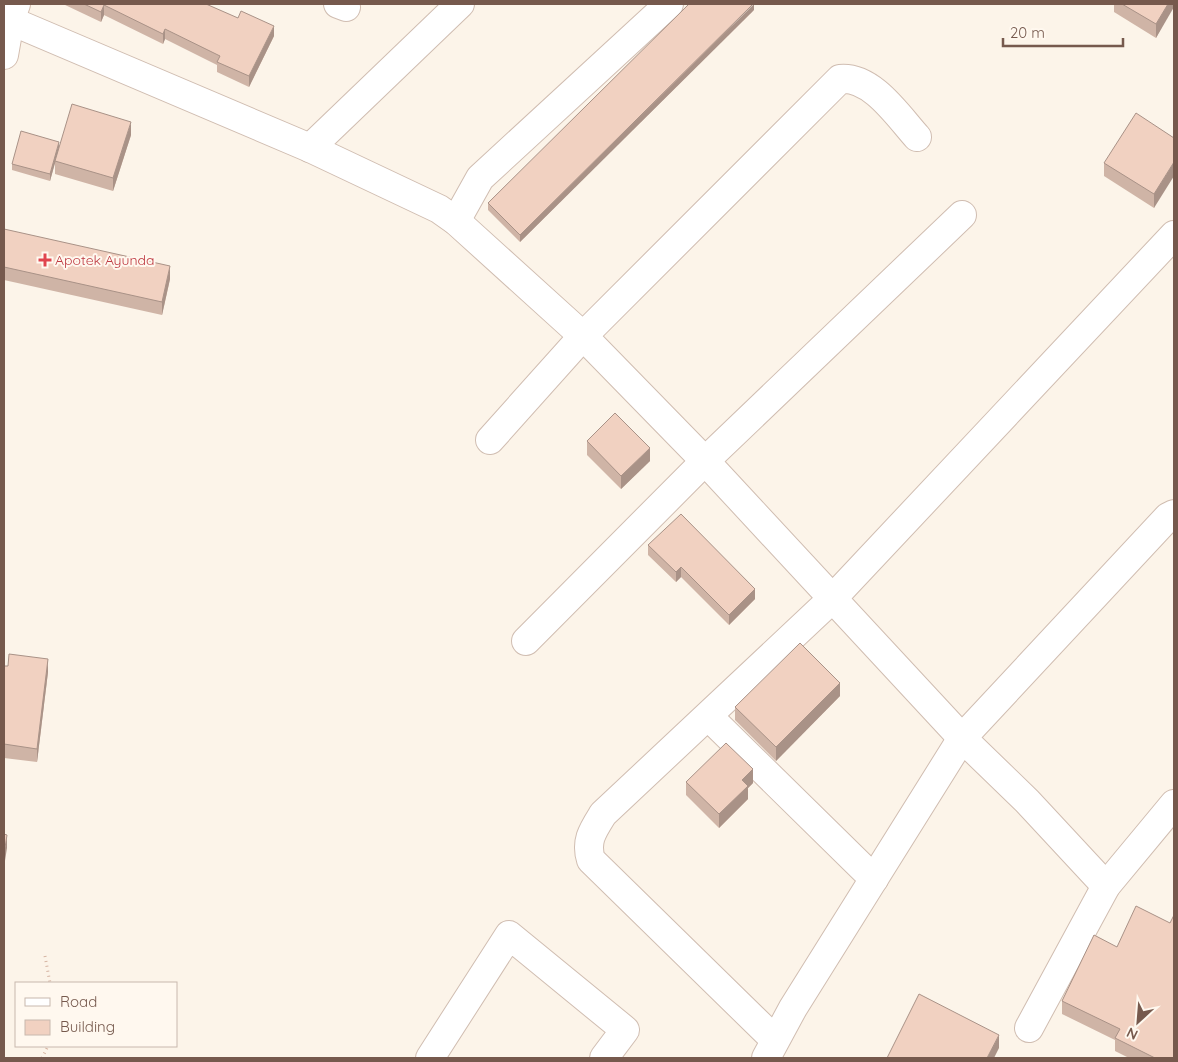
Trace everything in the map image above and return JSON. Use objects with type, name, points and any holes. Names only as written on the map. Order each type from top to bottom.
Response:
[{"type":"street","points":[[310,148],[460,4]]},
{"type":"street","points":[[437,209],[480,178],[670,4]]},
{"type":"street","points":[[4,55],[10,14],[310,148],[437,209],[583,336],[705,461],[962,738],[1027,801],[1106,886]]},
{"type":"street","points":[[490,440],[583,336],[840,79],[850,78],[879,96],[917,137]]},
{"type":"street","points":[[526,641],[705,461],[962,215]]},
{"type":"street","points":[[1174,235],[832,600],[709,717],[603,814],[590,836],[588,849],[591,860],[770,1049],[962,738],[1168,517],[1174,514]]},
{"type":"street","points":[[709,717],[874,879]]},
{"type":"street","points":[[1029,1028],[1106,886],[1174,804]]},
{"type":"street","points":[[430,1058],[509,935],[625,1030],[604,1058]]},
{"type":"path","points":[[45,956],[50,982]]},
{"type":"building","points":[[84,4],[206,4],[238,18],[241,11],[274,26],[249,76],[217,62],[220,56],[165,29],[163,34],[104,5],[101,12]]},
{"type":"building","points":[[689,4],[753,4],[520,235],[488,203]]},
{"type":"building","points":[[1122,4],[1168,4],[1156,24]]},
{"type":"building","points":[[72,104],[131,122],[113,178],[55,161]]},
{"type":"building","points":[[1136,113],[1174,138],[1174,162],[1154,194],[1104,163]]},
{"type":"building","points":[[21,131],[59,142],[50,174],[12,164]]},
{"type":"building","name":"Apotek Ayunda","points":[[4,229],[170,266],[162,302],[4,267]]},
{"type":"building","points":[[615,413],[650,448],[621,476],[587,441]]},
{"type":"building","points":[[681,514],[755,589],[729,615],[681,567],[676,572],[648,545]]},
{"type":"building","points":[[800,643],[840,683],[776,747],[735,707]]},
{"type":"building","points":[[9,654],[48,659],[37,749],[4,744],[4,666],[8,666]]},
{"type":"building","points":[[726,743],[753,769],[742,780],[748,786],[719,814],[686,782]]},
{"type":"building","points":[[4,834],[7,835],[4,854]]},
{"type":"building","points":[[1136,906],[1170,923],[1174,915],[1174,1058],[1155,1058],[1115,1038],[1120,1029],[1062,1001],[1094,935],[1117,947]]},
{"type":"building","points":[[919,994],[999,1035],[987,1058],[887,1058]]},
{"type":"place","name":"Apotek Ayunda","points":[[45,260]]}]
